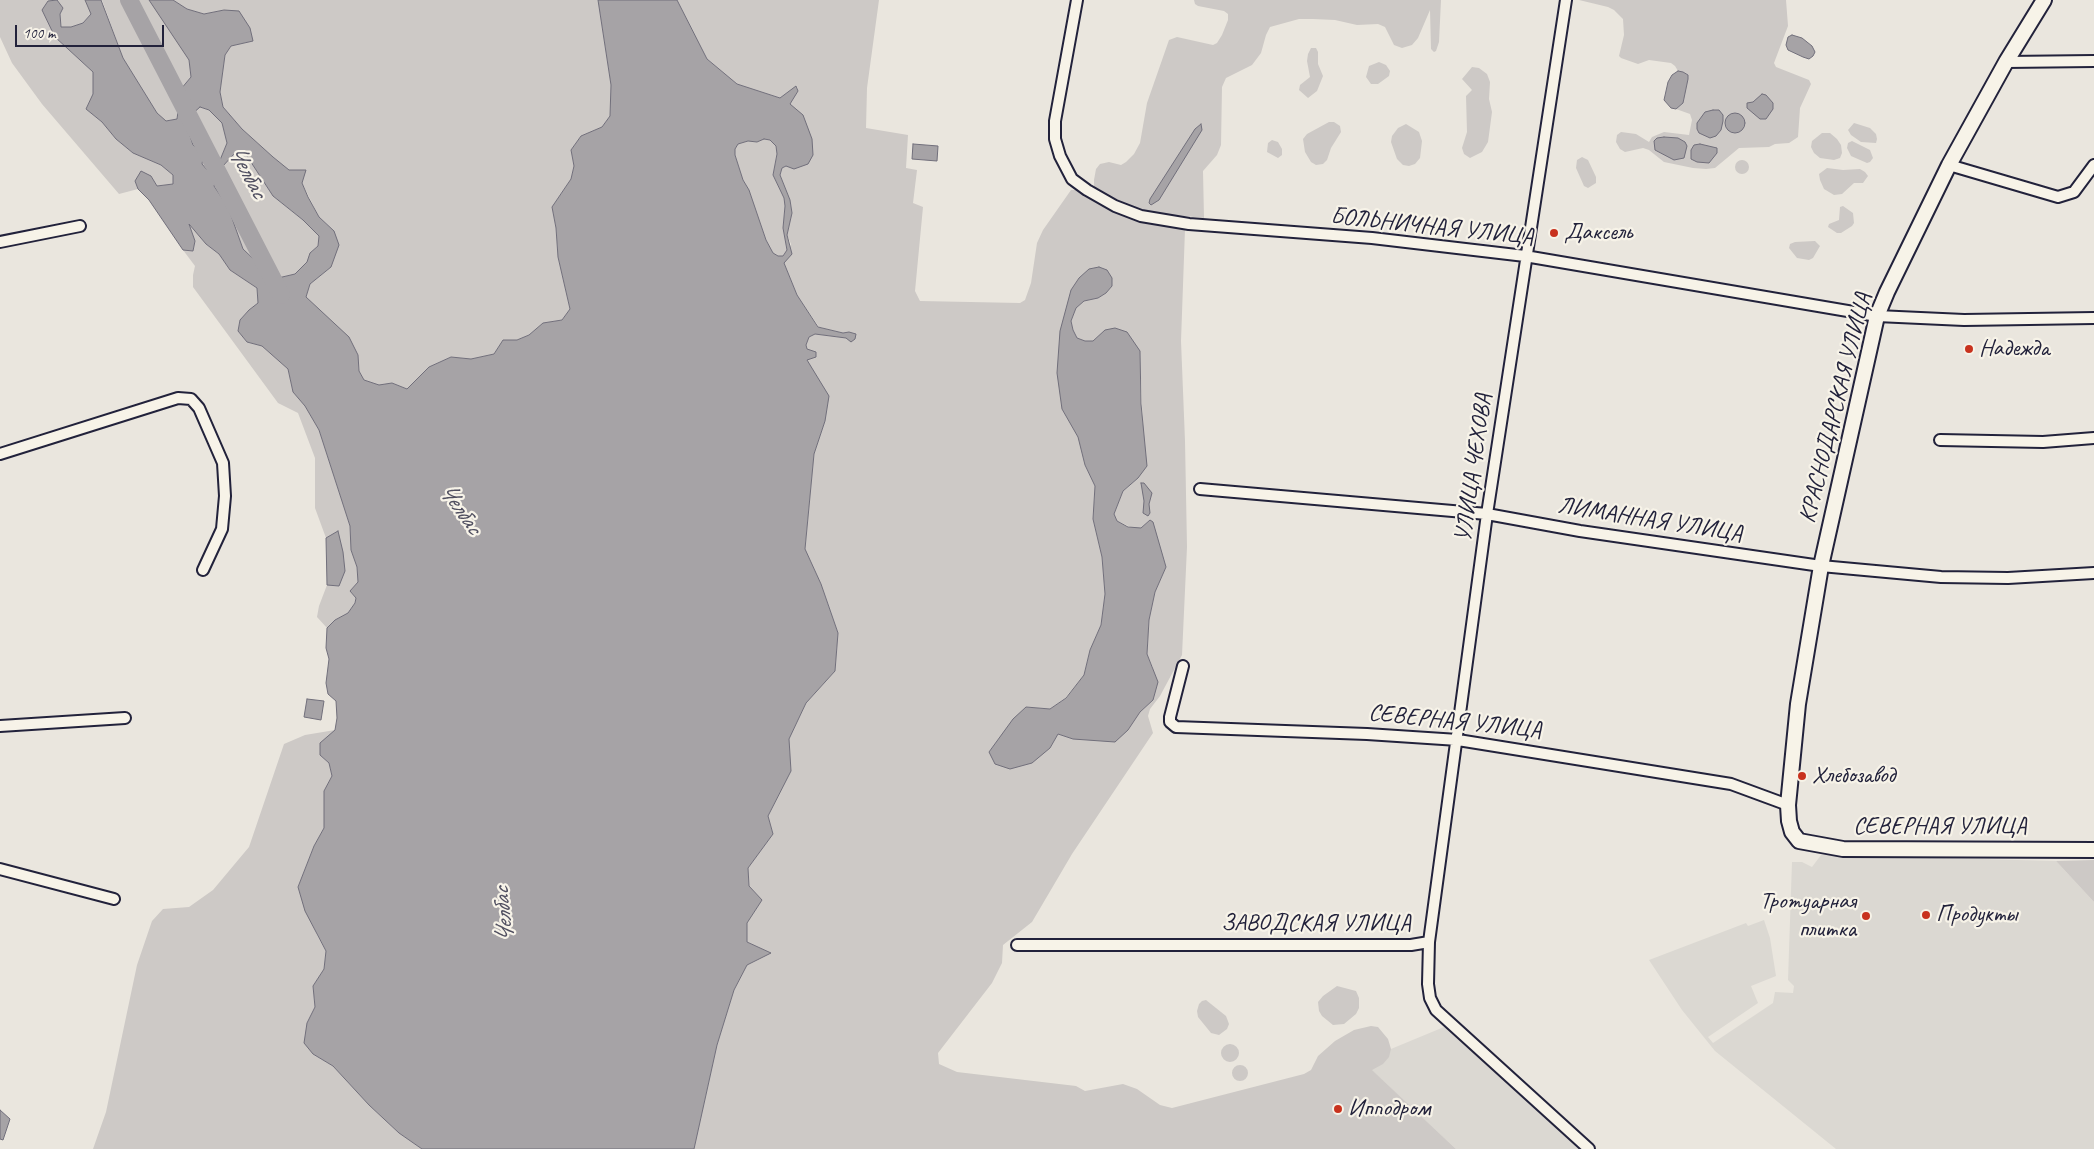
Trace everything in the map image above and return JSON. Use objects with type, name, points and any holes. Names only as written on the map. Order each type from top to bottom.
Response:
[{"type":"street","name":"БОЛЬНИЧНАЯ УЛИЦА","points":[[1077,0],[1054,130],[1060,156],[1072,179],[1115,206],[1141,216],[1189,224],[1372,238],[1526,256],[1877,316],[1964,320],[2094,318]]},
{"type":"street","name":"УЛИЦА ЧЕХОВА","points":[[1429,942],[1458,740],[1487,514],[1566,0]]},
{"type":"street","name":"КРАСНОДАРСКАЯ УЛИЦА","points":[[1792,832],[1788,805],[1798,704],[1821,566],[1877,316],[1886,292],[1949,165],[2006,62],[2044,0]]},
{"type":"street","points":[[2006,62],[2094,61]]},
{"type":"street","points":[[1949,165],[2058,197],[2074,192],[2094,164]]},
{"type":"street","points":[[0,242],[80,226]]},
{"type":"street","points":[[0,454],[178,398],[191,399],[200,408],[223,463],[225,496],[222,529],[203,570]]},
{"type":"street","points":[[1940,440],[2043,442],[2094,438]]},
{"type":"street","name":"ЛИМАННАЯ УЛИЦА","points":[[1200,489],[1487,514],[1580,531],[1821,566],[1941,577],[2008,578],[2094,573]]},
{"type":"street","name":"СЕВЕРНАЯ УЛИЦА","points":[[1183,666],[1170,717],[1170,722],[1176,727],[1367,734],[1458,740],[1731,784],[1788,805]]},
{"type":"street","points":[[0,726],[125,718]]},
{"type":"street","name":"СЕВЕРНАЯ УЛИЦА","points":[[1792,832],[1799,841],[1843,849],[2094,850]]},
{"type":"street","points":[[0,869],[114,899]]},
{"type":"street","name":"ЗАВОДСКАЯ УЛИЦА","points":[[1017,945],[1411,945],[1429,942],[1428,984],[1430,998],[1436,1010],[1589,1149]]},
{"type":"shaded area","points":[[0,0],[57,0],[48,1],[43,10],[55,37],[93,72],[93,94],[86,109],[133,153],[161,165],[173,175],[173,184],[157,186],[151,176],[135,181],[138,189],[119,194],[42,104],[12,63],[0,37]]},
{"type":"shaded area","points":[[57,0],[85,0],[91,14],[83,23],[71,27],[61,27],[60,14],[63,8]]},
{"type":"shaded area","points":[[102,0],[149,0],[189,60],[191,77],[181,89],[177,119],[165,121],[157,113],[123,58]]},
{"type":"shaded area","points":[[173,0],[598,0],[611,85],[610,116],[602,127],[581,136],[571,150],[574,166],[571,179],[552,207],[558,257],[570,309],[562,320],[543,323],[529,335],[517,340],[503,340],[494,354],[471,359],[451,357],[429,367],[407,389],[392,383],[379,386],[364,380],[359,371],[358,355],[327,318],[306,297],[310,284],[331,267],[334,231],[319,217],[302,183],[242,129],[223,107],[220,92],[225,55],[231,46],[252,41],[224,10],[204,14],[187,9]]},
{"type":"shaded area","points":[[677,0],[879,0],[867,88],[866,128],[908,135],[906,168],[917,170],[913,203],[923,207],[915,291],[920,301],[1020,303],[1025,300],[1031,283],[1037,243],[1043,230],[1071,190],[1078,190],[1132,218],[1163,226],[1185,229],[1181,341],[1187,547],[1182,655],[1160,696],[1150,709],[1148,716],[1153,733],[1072,854],[1032,922],[1003,945],[1002,963],[992,983],[938,1053],[939,1064],[957,1072],[1076,1086],[1085,1091],[1123,1084],[1137,1089],[1160,1105],[1172,1108],[1304,1074],[1311,1070],[1318,1056],[1335,1041],[1354,1030],[1371,1026],[1378,1027],[1388,1039],[1391,1049],[1389,1057],[1383,1064],[1372,1070],[1456,1149],[694,1149],[717,1045],[734,990],[747,965],[770,953],[747,942],[747,923],[762,900],[749,886],[748,868],[773,834],[768,816],[791,771],[789,739],[806,703],[835,671],[838,633],[821,584],[805,550],[814,454],[825,421],[807,360],[811,352],[807,349],[806,345],[809,337],[815,334],[846,338],[856,334],[819,327],[797,295],[784,263],[791,244],[787,235],[792,212],[790,200],[780,175],[782,168],[786,166],[790,103],[798,91],[797,86],[780,98],[737,84],[707,59]],"holes":[[[1099,267],[1112,286],[1098,298],[1084,301],[1076,308],[1071,321],[1077,338],[1093,341],[1099,336],[1140,351],[1143,432],[1138,478],[1123,491],[1114,514],[1117,521],[1135,529],[1141,528],[1150,520],[1166,567],[1155,592],[1149,620],[1147,654],[1153,668],[1153,700],[1140,712],[1128,730],[1073,739],[1058,734],[1050,748],[989,752],[1026,707],[1050,709],[1065,698],[1084,675],[1090,650],[1101,625],[1105,594],[1102,557],[1093,519],[1095,486],[1085,465],[1079,437],[1062,409],[1071,290],[1079,278],[1089,270]]]},
{"type":"shaded area","points":[[1194,0],[1441,0],[1439,42],[1434,52],[1431,49],[1430,10],[1418,38],[1412,45],[1402,48],[1394,45],[1385,27],[1378,24],[1357,25],[1335,20],[1299,19],[1270,27],[1261,53],[1252,65],[1226,78],[1222,87],[1221,145],[1217,155],[1203,171],[1204,218],[1154,213],[1130,206],[1094,187],[1096,169],[1100,164],[1109,162],[1121,165],[1134,154],[1140,143],[1147,103],[1169,40],[1177,37],[1213,45],[1217,43],[1222,35],[1228,20],[1228,14],[1224,11],[1198,6]]},
{"type":"shaded area","points":[[1579,0],[1786,0],[1788,26],[1774,63],[1776,67],[1809,80],[1811,84],[1800,108],[1798,137],[1789,143],[1775,144],[1769,147],[1739,148],[1715,168],[1706,169],[1664,162],[1649,150],[1643,148],[1625,152],[1620,149],[1616,142],[1617,135],[1621,132],[1636,134],[1649,142],[1652,137],[1664,132],[1689,135],[1692,120],[1690,114],[1676,109],[1683,103],[1688,75],[1678,71],[1671,63],[1649,60],[1638,64],[1621,58],[1619,56],[1624,35],[1623,19],[1608,7]]},
{"type":"shaded area","points":[[1311,48],[1316,48],[1318,52],[1318,64],[1323,76],[1317,91],[1308,98],[1299,90],[1300,85],[1310,77],[1307,61]]},
{"type":"shaded area","points":[[1379,62],[1386,65],[1390,71],[1389,76],[1378,84],[1371,84],[1366,77],[1369,66]]},
{"type":"shaded area","points":[[1472,67],[1479,68],[1487,74],[1490,82],[1489,99],[1492,112],[1488,142],[1482,152],[1470,158],[1464,154],[1462,148],[1467,132],[1466,96],[1472,90],[1462,79]]},
{"type":"shaded area","points":[[199,107],[209,110],[222,123],[227,143],[218,165],[208,171],[202,164],[204,153],[193,145],[187,127],[191,115]]},
{"type":"shaded area","points":[[1329,122],[1334,122],[1340,126],[1341,132],[1331,148],[1327,160],[1323,164],[1316,165],[1311,162],[1305,152],[1303,139],[1307,134]]},
{"type":"shaded area","points":[[1854,123],[1870,128],[1876,134],[1876,143],[1861,142],[1851,135],[1848,130]]},
{"type":"shaded area","points":[[1406,124],[1419,132],[1422,141],[1420,158],[1415,164],[1409,166],[1403,165],[1397,159],[1391,142],[1392,136],[1398,128]]},
{"type":"shaded area","points":[[1822,133],[1830,133],[1837,139],[1841,145],[1842,153],[1840,158],[1834,160],[1820,158],[1814,153],[1811,147],[1812,141]]},
{"type":"shaded area","points":[[764,139],[770,140],[776,146],[777,154],[773,175],[784,198],[785,206],[783,228],[787,250],[783,256],[773,253],[766,240],[735,155],[735,149],[738,144],[748,141],[757,142]]},
{"type":"shaded area","points":[[1272,140],[1278,142],[1282,149],[1282,155],[1278,158],[1267,152],[1268,143]]},
{"type":"shaded area","points":[[1852,141],[1870,150],[1873,158],[1870,162],[1867,163],[1851,156],[1847,148],[1848,143]]},
{"type":"shaded area","points":[[234,153],[245,153],[273,196],[303,220],[319,236],[318,246],[310,253],[308,262],[295,274],[278,278],[265,270],[243,249],[236,229],[214,185],[222,167]]},
{"type":"shaded area","points":[[1582,157],[1588,160],[1596,177],[1596,183],[1588,188],[1584,186],[1576,168],[1577,160]]},
{"type":"shaded area","points":[[1739,160],[1745,160],[1749,167],[1745,174],[1739,174],[1735,170],[1735,164]]},
{"type":"shaded area","points":[[1827,168],[1843,170],[1860,169],[1868,176],[1863,183],[1854,183],[1842,194],[1834,195],[1824,189],[1820,180],[1819,174]]},
{"type":"shaded area","points":[[1843,206],[1853,213],[1854,223],[1841,233],[1837,233],[1828,227],[1829,224],[1839,220],[1840,207]]},
{"type":"shaded area","points":[[188,222],[206,244],[219,254],[230,270],[257,288],[258,303],[240,320],[238,331],[247,342],[262,346],[288,369],[293,392],[305,406],[319,430],[350,526],[351,550],[357,567],[358,582],[350,591],[356,598],[355,603],[348,613],[335,620],[327,628],[317,617],[327,585],[339,586],[338,532],[326,538],[315,508],[315,458],[298,413],[278,403],[193,287],[195,266],[183,250],[193,251],[195,241]]},
{"type":"shaded area","points":[[1815,241],[1820,246],[1813,258],[1809,260],[1797,258],[1789,248],[1790,244],[1795,242]]},
{"type":"shaded area","points":[[335,730],[320,755],[329,763],[332,776],[324,791],[324,828],[314,846],[298,887],[317,935],[326,951],[324,969],[313,986],[315,1007],[307,1023],[313,1054],[333,1066],[369,1105],[399,1133],[422,1149],[93,1149],[106,1112],[137,965],[152,921],[163,909],[189,907],[213,890],[249,847],[284,744],[305,735]]},
{"type":"shaded area","points":[[1821,855],[2056,861],[2094,902],[2094,1149],[1836,1149],[1715,1051],[1682,1010],[1649,960],[1746,923],[1748,926],[1764,920],[1770,938],[1776,976],[1751,986],[1758,1003],[1708,1037],[1713,1043],[1773,1003],[1775,992],[1793,993],[1794,986],[1788,980],[1792,862],[1802,862],[1812,867]]},
{"type":"shaded area","points":[[2094,860],[2094,902],[2056,861]]},
{"type":"shaded area","points":[[1337,986],[1356,991],[1359,998],[1359,1008],[1356,1014],[1344,1024],[1333,1025],[1322,1016],[1319,1011],[1318,1002]]},
{"type":"shaded area","points":[[1206,1000],[1226,1016],[1229,1024],[1227,1029],[1219,1035],[1211,1033],[1198,1017],[1199,1004]]},
{"type":"shaded area","points":[[1444,1027],[1580,1149],[1456,1149],[1362,1061]]},
{"type":"shaded area","points":[[1230,1044],[1236,1047],[1239,1053],[1236,1059],[1230,1062],[1224,1059],[1221,1053],[1224,1047]]},
{"type":"shaded area","points":[[1237,1065],[1243,1065],[1248,1070],[1246,1079],[1237,1081],[1232,1076],[1232,1070]]},
{"type":"water","points":[[57,0],[63,8],[60,14],[61,27],[71,27],[83,23],[91,14],[85,0],[101,0],[123,58],[157,113],[166,121],[177,119],[181,89],[191,77],[189,60],[149,0],[173,0],[187,9],[204,14],[224,10],[239,11],[250,28],[253,41],[231,46],[225,55],[220,92],[223,107],[242,129],[289,170],[306,170],[302,183],[308,197],[319,217],[334,231],[339,245],[331,267],[310,284],[306,297],[349,337],[358,355],[359,371],[364,380],[379,385],[392,383],[407,389],[429,367],[451,357],[471,359],[494,354],[503,340],[517,340],[529,335],[543,323],[562,320],[570,309],[558,257],[552,207],[571,179],[574,166],[571,150],[581,136],[602,127],[610,116],[611,85],[598,0],[677,0],[707,59],[737,84],[780,98],[796,86],[798,91],[790,104],[803,115],[812,139],[813,155],[808,164],[794,169],[786,166],[782,168],[780,175],[790,200],[792,213],[787,235],[792,254],[784,263],[797,295],[818,327],[856,334],[855,339],[851,342],[846,338],[815,334],[809,337],[806,345],[807,349],[816,352],[816,357],[807,360],[829,396],[825,421],[814,454],[805,549],[821,584],[838,633],[835,671],[806,703],[789,739],[791,771],[768,816],[773,834],[748,868],[749,886],[762,900],[747,923],[747,942],[771,953],[747,965],[734,990],[717,1045],[694,1149],[422,1149],[399,1133],[369,1105],[333,1066],[313,1054],[304,1043],[307,1023],[315,1007],[313,986],[324,969],[326,951],[305,911],[298,887],[314,846],[324,828],[324,791],[332,776],[329,763],[320,755],[320,743],[335,730],[337,718],[336,701],[328,694],[326,683],[329,659],[326,648],[327,628],[335,620],[348,613],[355,603],[356,598],[350,591],[358,582],[357,567],[351,550],[350,526],[319,430],[305,406],[293,392],[288,369],[262,346],[247,342],[238,331],[240,320],[258,303],[257,288],[230,270],[219,254],[206,244],[189,224],[195,241],[193,251],[183,250],[149,200],[138,189],[135,181],[141,171],[151,176],[157,186],[173,184],[173,175],[161,165],[133,153],[86,109],[93,94],[93,72],[55,37],[42,10],[48,1]],"holes":[[[200,107],[209,110],[222,123],[227,143],[218,165],[208,171],[202,164],[204,153],[193,145],[187,127],[191,115]],[[764,139],[770,140],[776,146],[777,154],[773,175],[784,198],[785,206],[783,228],[787,250],[783,256],[773,253],[766,240],[735,155],[735,149],[738,144],[748,141],[757,142]],[[245,153],[273,196],[303,220],[319,236],[318,246],[310,253],[307,262],[295,274],[278,278],[265,270],[243,249],[228,207],[214,186],[222,167],[234,154]]]},
{"type":"water","points":[[1792,35],[1802,38],[1812,46],[1815,52],[1813,56],[1809,59],[1788,50],[1786,45],[1788,37]]},
{"type":"water","points":[[1678,71],[1688,75],[1688,79],[1683,103],[1676,109],[1671,108],[1664,100],[1668,82],[1672,75]]},
{"type":"water","points":[[1762,94],[1766,95],[1773,103],[1773,109],[1766,119],[1760,119],[1747,108],[1747,103],[1753,102]]},
{"type":"water","points":[[1719,110],[1723,115],[1723,121],[1721,130],[1716,136],[1710,138],[1699,133],[1697,123],[1705,112]]},
{"type":"water","points":[[1735,113],[1742,116],[1745,123],[1742,130],[1735,133],[1728,130],[1725,123],[1728,116]]},
{"type":"water","points":[[1201,124],[1202,130],[1159,200],[1151,205],[1149,203],[1150,199],[1195,129]]},
{"type":"water","points":[[1657,138],[1678,138],[1685,142],[1687,146],[1684,158],[1674,160],[1655,150],[1654,141]]},
{"type":"water","points":[[913,144],[938,146],[937,161],[912,159]]},
{"type":"water","points":[[1700,144],[1717,148],[1717,153],[1709,163],[1697,162],[1691,159],[1691,150],[1694,145]]},
{"type":"water","points":[[1099,267],[1107,270],[1112,278],[1112,286],[1098,298],[1084,301],[1076,308],[1071,321],[1077,338],[1093,341],[1105,330],[1115,328],[1127,332],[1140,351],[1141,404],[1147,466],[1138,478],[1123,491],[1114,514],[1117,521],[1128,527],[1141,528],[1150,520],[1153,522],[1166,567],[1155,592],[1149,620],[1147,654],[1158,682],[1153,700],[1140,712],[1128,730],[1115,742],[1073,739],[1058,734],[1050,748],[1032,763],[1010,769],[995,764],[989,752],[1013,719],[1026,707],[1050,709],[1066,698],[1084,675],[1090,650],[1101,625],[1105,594],[1102,557],[1093,519],[1095,486],[1085,465],[1078,437],[1062,409],[1057,373],[1060,331],[1071,290],[1079,278],[1089,269]]},
{"type":"water","points":[[1141,483],[1144,483],[1152,493],[1148,516],[1143,513],[1144,501]]},
{"type":"water","points":[[338,531],[345,571],[339,586],[327,585],[326,538]]},
{"type":"water","points":[[307,699],[324,701],[321,720],[304,717]]},
{"type":"water","points":[[0,1110],[10,1119],[3,1140],[0,1139]]},
{"type":"waterway","name":"Челбас","points":[[129,0],[281,295]]},
{"type":"place","name":"Даксель","points":[[1554,233]]},
{"type":"place","name":"Надежда","points":[[1969,349]]},
{"type":"place","name":"Хлебозавод","points":[[1802,776]]},
{"type":"place","name":"Продукты","points":[[1926,915]]},
{"type":"place","name":"Тротуарная плитка","points":[[1866,916]]},
{"type":"place","name":"Ипподром","points":[[1338,1109]]}]
